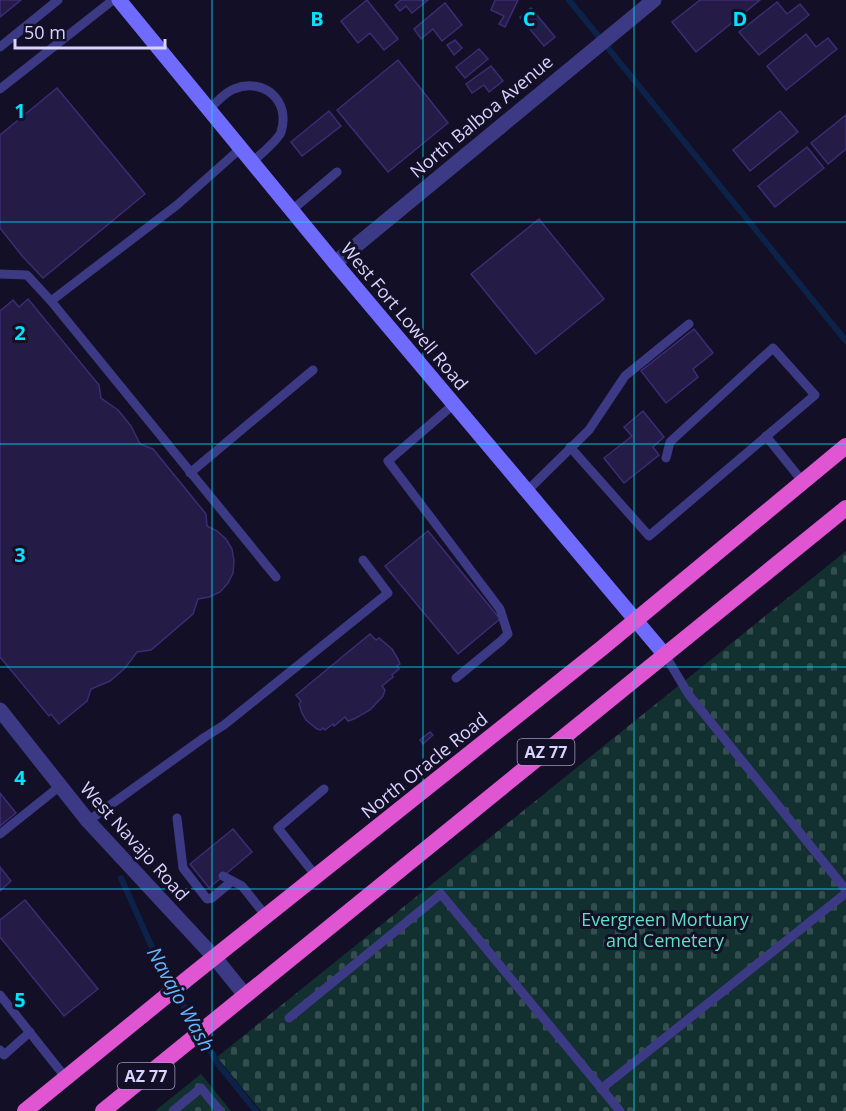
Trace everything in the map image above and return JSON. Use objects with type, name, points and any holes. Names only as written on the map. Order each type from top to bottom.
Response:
[{"type":"highway","name":"North Oracle Road","points":[[25,1111],[635,620],[846,446]]},
{"type":"highway","name":"AZ 77","points":[[103,1111],[846,508]]},
{"type":"main road","name":"West Fort Lowell Road","points":[[119,0],[335,263],[665,655]]},
{"type":"street","name":"North Balboa Avenue","points":[[335,263],[654,0]]},
{"type":"street","name":"West Navajo Road","points":[[0,712],[88,821],[215,958],[245,995]]},
{"type":"lane","points":[[0,47],[58,0]]},
{"type":"lane","points":[[0,89],[114,0]]},
{"type":"lane","points":[[208,109],[232,89],[255,85],[272,92],[284,111],[281,134],[252,162]]},
{"type":"lane","points":[[51,301],[177,205],[241,148]]},
{"type":"lane","points":[[292,210],[337,172]]},
{"type":"lane","points":[[0,274],[27,275],[51,301],[276,577]]},
{"type":"lane","points":[[527,491],[589,429],[625,376],[689,324]]},
{"type":"lane","points":[[570,447],[649,536],[815,395],[773,348],[670,442],[666,458]]},
{"type":"lane","points":[[190,473],[313,370]]},
{"type":"lane","points":[[454,405],[388,461],[500,609],[508,634],[456,678]]},
{"type":"lane","points":[[766,436],[803,482]]},
{"type":"lane","points":[[88,821],[224,725],[388,593],[363,560]]},
{"type":"lane","points":[[602,1089],[846,891],[689,695],[665,655]]},
{"type":"lane","points":[[0,834],[60,786]]},
{"type":"lane","points":[[316,876],[278,828],[324,789]]},
{"type":"lane","points":[[177,818],[183,868],[207,898],[212,898],[232,881]]},
{"type":"lane","points":[[223,876],[242,886],[266,916]]},
{"type":"lane","points":[[289,1018],[441,894],[620,1111]]},
{"type":"lane","points":[[0,995],[66,1078]]},
{"type":"lane","points":[[0,1050],[4,1055],[30,1032]]},
{"type":"lane","points":[[173,1111],[201,1088],[220,1111]]},
{"type":"green space","name":"Evergreen Mortuary and Cemetery","points":[[846,551],[846,1111],[261,1111],[217,1057]]},
{"type":"green space","points":[[201,1074],[231,1111],[155,1111]]},
{"type":"building","points":[[0,0],[21,0],[0,17]]},
{"type":"building","points":[[367,0],[398,39],[384,50],[370,33],[358,43],[341,21]]},
{"type":"building","points":[[401,0],[428,0],[412,13],[406,6],[400,11],[395,5]]},
{"type":"building","points":[[495,0],[518,0],[505,27],[499,24],[504,16],[491,10]]},
{"type":"building","points":[[700,0],[760,0],[696,52],[672,22]]},
{"type":"building","points":[[777,2],[787,14],[800,4],[809,15],[759,55],[739,32]]},
{"type":"building","points":[[445,3],[462,25],[442,41],[433,29],[421,39],[414,29]]},
{"type":"building","points":[[531,8],[555,37],[544,46],[520,17]]},
{"type":"building","points":[[806,34],[816,47],[828,38],[837,49],[786,90],[767,66]]},
{"type":"building","points":[[455,40],[462,48],[454,55],[447,45]]},
{"type":"building","points":[[479,49],[488,59],[465,78],[456,67]]},
{"type":"building","points":[[398,60],[448,123],[388,172],[337,110]]},
{"type":"building","points":[[491,66],[503,81],[489,92],[484,85],[472,93],[466,84]]},
{"type":"building","points":[[57,88],[145,194],[43,278],[0,228],[0,135]]},
{"type":"building","points":[[329,111],[341,126],[302,156],[291,142]]},
{"type":"building","points":[[780,111],[798,132],[750,171],[733,150]]},
{"type":"building","points":[[846,115],[846,149],[828,164],[811,143]]},
{"type":"building","points":[[807,147],[824,168],[775,207],[758,186]]},
{"type":"building","points":[[539,219],[604,299],[536,354],[471,274]]},
{"type":"building","points":[[28,299],[99,385],[101,398],[118,410],[131,426],[140,444],[153,449],[206,514],[207,526],[226,539],[232,549],[234,561],[233,573],[220,592],[198,599],[193,614],[151,650],[137,652],[125,668],[110,681],[91,689],[87,701],[59,724],[51,714],[49,716],[0,657],[0,311],[13,300],[19,307]]},
{"type":"building","points":[[694,329],[713,353],[693,369],[698,377],[666,403],[641,371]]},
{"type":"building","points":[[643,411],[664,437],[653,447],[659,455],[624,483],[604,458],[632,436],[624,427]]},
{"type":"building","points":[[428,531],[500,619],[458,654],[385,566]]},
{"type":"building","points":[[370,634],[392,649],[400,664],[397,666],[399,669],[382,686],[385,690],[383,696],[370,710],[348,721],[345,717],[325,730],[317,729],[306,720],[299,704],[301,701],[296,695]]},
{"type":"building","points":[[430,732],[433,735],[423,744],[420,740]]},
{"type":"building","points":[[0,793],[16,813],[0,826]]},
{"type":"building","points":[[233,829],[252,852],[209,888],[190,864]]},
{"type":"building","points":[[0,867],[11,881],[0,891]]},
{"type":"building","points":[[25,900],[98,989],[64,1016],[0,937],[0,920]]},
{"type":"waterway","points":[[569,0],[846,341]]},
{"type":"waterway","name":"Navajo Wash","points":[[121,878],[159,963],[218,1064],[256,1111]]}]
